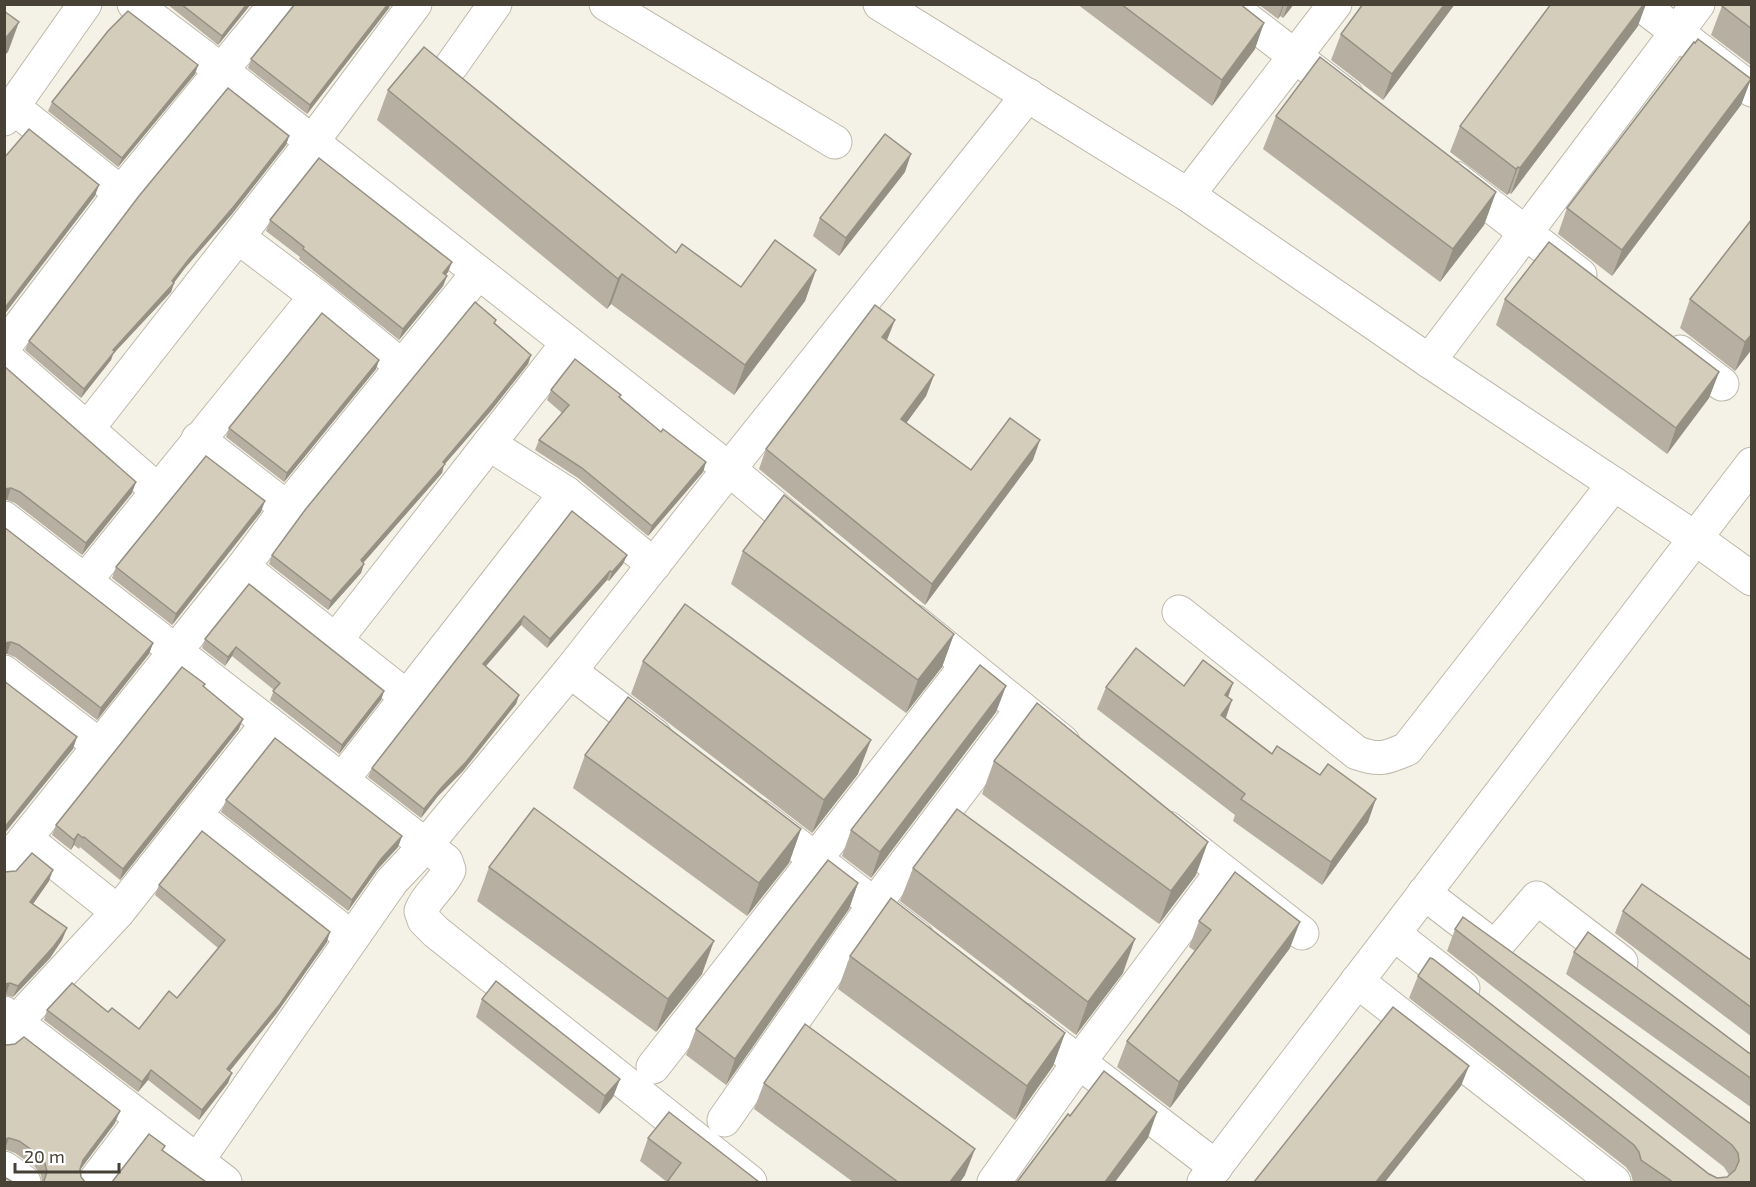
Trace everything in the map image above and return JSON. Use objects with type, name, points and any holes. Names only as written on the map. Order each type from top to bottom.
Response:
[{"type":"street","points":[[85,4],[9,113],[121,193]]},
{"type":"street","points":[[134,4],[729,469],[829,552]]},
{"type":"street","points":[[10,326],[276,4]]},
{"type":"street","points":[[88,428],[312,142],[414,4]]},
{"type":"street","points":[[452,65],[495,4]]},
{"type":"street","points":[[606,4],[835,142]]},
{"type":"street","points":[[880,4],[929,18],[1028,95],[1188,195],[1429,361],[1695,538],[1752,579]]},
{"type":"street","points":[[1227,4],[1369,112]]},
{"type":"street","points":[[1188,195],[1335,4]]},
{"type":"street","points":[[1640,4],[1752,90]]},
{"type":"street","points":[[1429,361],[1698,4]]},
{"type":"street","points":[[197,1161],[392,881],[426,845],[570,670],[1028,95]]},
{"type":"street","points":[[1433,162],[1600,291]]},
{"type":"street","points":[[238,237],[316,296],[402,367]]},
{"type":"street","points":[[4,865],[243,567],[287,508],[478,273]]},
{"type":"street","points":[[85,581],[316,296]]},
{"type":"street","points":[[1656,334],[1722,384]]},
{"type":"street","points":[[335,641],[567,344]]},
{"type":"street","points":[[4,356],[157,490]]},
{"type":"street","points":[[198,439],[287,508]]},
{"type":"street","points":[[489,444],[566,493],[654,565]]},
{"type":"street","points":[[1004,1005],[1079,1062],[1210,1175],[1752,464]]},
{"type":"street","points":[[1179,612],[1357,753],[1374,759],[1386,758],[1407,749],[1614,484]]},
{"type":"street","points":[[342,780],[566,493]]},
{"type":"street","points":[[6,521],[446,861],[448,870],[445,879],[425,900],[421,911],[424,920],[436,932],[750,1182]]},
{"type":"street","points":[[243,567],[407,697]]},
{"type":"street","points":[[894,605],[1086,761]]},
{"type":"street","points":[[653,1067],[967,665]]},
{"type":"street","points":[[570,670],[674,750]]},
{"type":"street","points":[[4,672],[100,746]]},
{"type":"street","points":[[724,1120],[874,905],[1022,709]]},
{"type":"street","points":[[225,1182],[142,1119],[8,1024],[118,912],[268,723]]},
{"type":"street","points":[[740,801],[939,955]]},
{"type":"street","points":[[1150,813],[1302,933]]},
{"type":"street","points":[[195,815],[352,938]]},
{"type":"street","points":[[26,839],[118,912]]},
{"type":"street","points":[[994,1182],[1079,1062],[1222,872]]},
{"type":"street","points":[[1424,893],[1524,968]]},
{"type":"street","points":[[1495,947],[1537,898],[1649,983]]},
{"type":"street","points":[[1394,934],[1487,1007]]},
{"type":"street","points":[[1357,981],[1614,1182]]},
{"type":"street","points":[[94,1182],[142,1119]]},
{"type":"street","points":[[4,1168],[24,1182]]},
{"type":"building","points":[[181,4],[247,4],[222,36]]},
{"type":"building","points":[[295,4],[388,4],[310,105],[251,59]]},
{"type":"building","points":[[1121,4],[1240,4],[1264,23],[1222,80]]},
{"type":"building","points":[[1363,4],[1445,4],[1392,74],[1341,34]]},
{"type":"building","points":[[1551,4],[1644,4],[1520,168],[1516,169],[1460,126]]},
{"type":"building","points":[[1723,4],[1752,4],[1752,29],[1722,6]]},
{"type":"building","points":[[4,11],[19,22],[4,40]]},
{"type":"building","points":[[128,11],[198,65],[122,158],[52,102],[108,31]]},
{"type":"building","points":[[1698,39],[1751,79],[1622,250],[1567,208]]},
{"type":"building","points":[[424,47],[676,253],[682,244],[741,287],[775,240],[816,270],[745,365],[622,274],[618,279],[388,90]]},
{"type":"building","points":[[1320,57],[1496,192],[1453,249],[1276,116]]},
{"type":"building","points":[[228,88],[289,136],[189,259],[172,281],[174,283],[113,350],[115,351],[84,389],[29,341],[139,196]]},
{"type":"building","points":[[29,129],[99,185],[4,309],[4,158]]},
{"type":"building","points":[[885,134],[911,154],[846,238],[820,218]]},
{"type":"building","points":[[319,158],[452,262],[443,273],[447,276],[403,329],[270,220]]},
{"type":"building","points":[[1752,219],[1752,334],[1745,342],[1690,299]]},
{"type":"building","points":[[1549,242],[1719,372],[1676,428],[1505,299]]},
{"type":"building","points":[[475,302],[496,320],[494,323],[531,355],[443,462],[445,464],[361,560],[364,564],[331,601],[272,555],[305,510]]},
{"type":"building","points":[[875,305],[895,320],[882,337],[934,375],[901,419],[971,470],[1010,418],[1040,440],[932,584],[766,449]]},
{"type":"building","points":[[322,313],[379,360],[287,473],[229,428]]},
{"type":"building","points":[[575,359],[621,395],[619,397],[661,432],[663,429],[706,462],[652,526],[582,468],[539,440],[569,405],[551,390]]},
{"type":"building","points":[[4,366],[136,482],[86,543],[20,492],[11,488],[4,489]]},
{"type":"building","points":[[206,456],[265,501],[176,614],[116,567]]},
{"type":"building","points":[[784,495],[954,634],[918,680],[743,551]]},
{"type":"building","points":[[572,511],[627,555],[550,639],[524,616],[483,664],[519,695],[466,762],[424,809],[372,768]]},
{"type":"building","points":[[4,527],[153,643],[101,708],[19,645],[11,642],[4,643]]},
{"type":"building","points":[[249,584],[384,691],[342,745],[273,691],[280,683],[236,647],[228,657],[205,639]]},
{"type":"building","points":[[685,604],[871,740],[824,800],[643,661]]},
{"type":"building","points":[[1136,648],[1184,686],[1203,660],[1233,683],[1225,695],[1232,700],[1221,715],[1272,754],[1277,746],[1320,775],[1328,764],[1376,799],[1331,862],[1241,799],[1245,794],[1106,687]]},
{"type":"building","points":[[980,665],[1006,686],[880,852],[851,830]]},
{"type":"building","points":[[182,667],[205,684],[203,686],[243,719],[123,869],[84,837],[78,834],[74,840],[56,825]]},
{"type":"building","points":[[4,681],[77,737],[4,828]]},
{"type":"building","points":[[628,697],[801,829],[759,883],[585,755]]},
{"type":"building","points":[[1037,703],[1208,842],[1171,891],[994,761]]},
{"type":"building","points":[[275,738],[402,836],[381,859],[352,900],[226,800]]},
{"type":"building","points":[[534,808],[714,941],[668,999],[489,867]]},
{"type":"building","points":[[957,809],[1135,939],[1088,1002],[913,868]]},
{"type":"building","points":[[202,831],[330,932],[280,1004],[227,1069],[232,1073],[202,1110],[151,1070],[142,1082],[47,1010],[72,983],[108,1012],[112,1008],[139,1029],[169,991],[177,998],[225,940],[159,885]]},
{"type":"building","points":[[32,853],[53,870],[30,902],[67,928],[18,986],[10,983],[4,984],[4,872],[16,871]]},
{"type":"building","points":[[828,860],[858,883],[735,1059],[696,1029]]},
{"type":"building","points":[[1235,872],[1300,922],[1179,1082],[1127,1041],[1211,930],[1199,921]]},
{"type":"building","points":[[1642,884],[1752,961],[1752,1008],[1623,911]]},
{"type":"building","points":[[891,898],[1065,1033],[1027,1086],[850,956]]},
{"type":"building","points":[[1463,917],[1752,1125],[1752,1182],[1673,1182],[1641,1160],[1634,1145],[1418,976],[1430,958],[1433,959],[1709,1174],[1717,1178],[1727,1177],[1735,1170],[1739,1161],[1738,1153],[1732,1145],[1455,929]]},
{"type":"building","points":[[1588,932],[1752,1054],[1752,1079],[1574,952]]},
{"type":"building","points":[[496,981],[620,1079],[605,1096],[482,999]]},
{"type":"building","points":[[1393,1007],[1469,1066],[1376,1182],[1254,1182]]},
{"type":"building","points":[[805,1024],[975,1149],[950,1182],[898,1182],[764,1083]]},
{"type":"building","points":[[24,1037],[120,1111],[83,1160],[80,1169],[81,1177],[85,1182],[42,1182],[47,1172],[45,1163],[39,1155],[19,1141],[4,1139],[4,1044],[15,1044]]},
{"type":"building","points":[[1104,1071],[1157,1112],[1105,1182],[1017,1182],[1068,1114],[1070,1116]]},
{"type":"building","points":[[669,1112],[759,1182],[667,1182],[681,1163],[648,1138]]},
{"type":"building","points":[[149,1134],[165,1146],[162,1150],[206,1182],[112,1182]]}]
